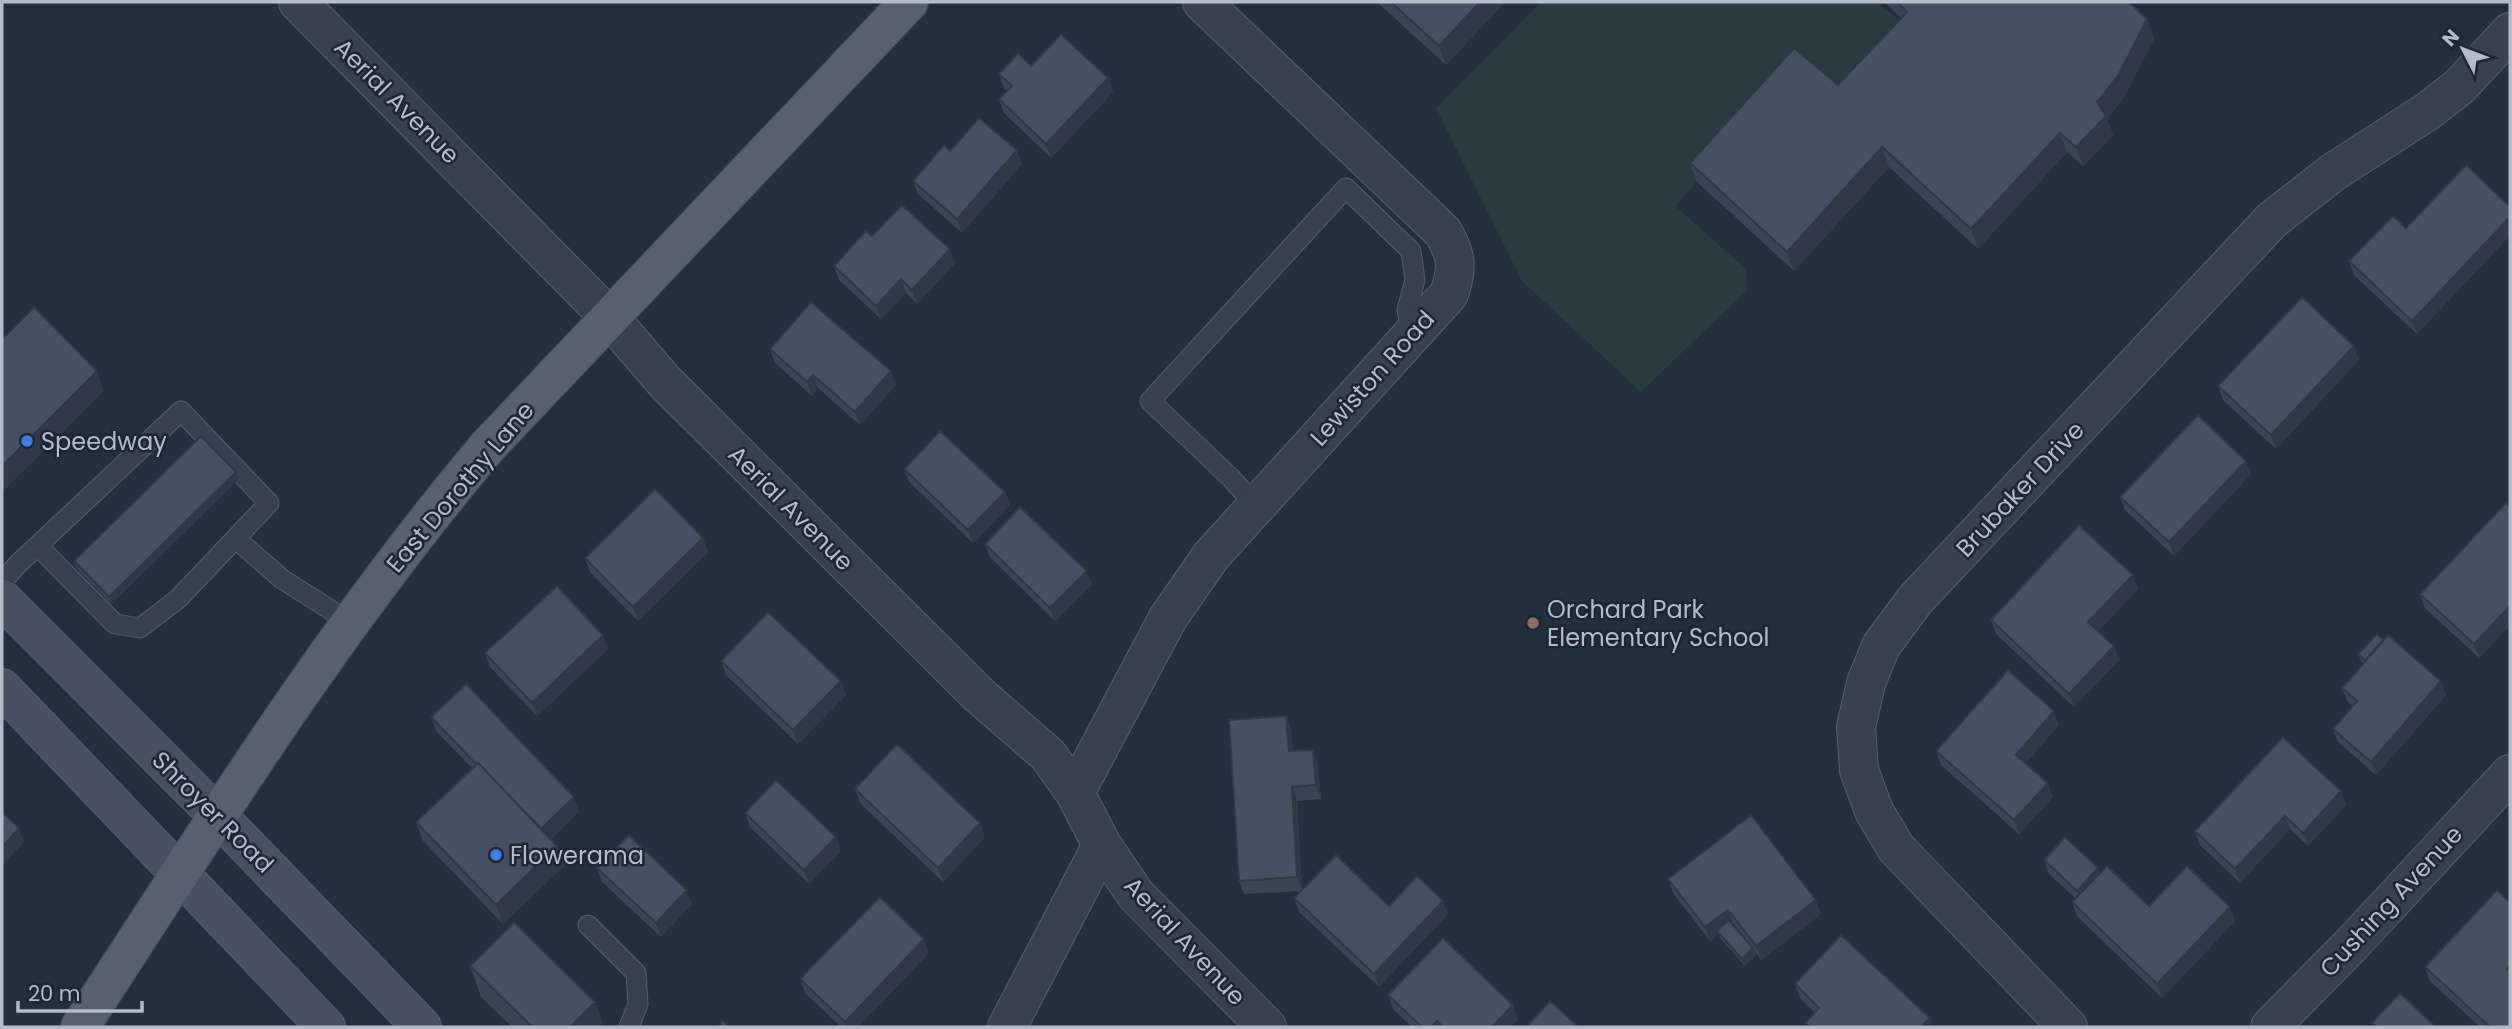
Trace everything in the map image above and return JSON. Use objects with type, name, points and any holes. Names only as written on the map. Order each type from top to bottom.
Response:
[{"type":"main road","name":"East Dorothy Lane","points":[[80,1027],[217,815],[325,657],[426,519],[488,446],[909,2]]},
{"type":"main road","name":"Shroyer Road","points":[[2,599],[217,815],[422,1027]]},
{"type":"main road","points":[[2,688],[327,1027]]},
{"type":"street","name":"Aerial Avenue","points":[[298,2],[610,318],[673,391],[979,695],[1048,755],[1075,793],[1102,845],[1136,895],[1266,1027]]},
{"type":"street","name":"Lewiston Road","points":[[1075,793],[1168,618],[1212,556],[1255,505],[1449,294],[1456,272],[1453,248],[1443,232],[1202,2]]},
{"type":"street","name":"Brubaker Drive","points":[[2068,1027],[1896,848],[1874,811],[1859,770],[1856,727],[1866,683],[1881,646],[1915,600],[2272,220],[2332,173],[2428,111],[2459,87],[2510,32]]},
{"type":"street","name":"Cushing Avenue","points":[[2270,1027],[2510,774]]},
{"type":"street","points":[[1007,1027],[1102,845]]},
{"type":"lane","points":[[1255,505],[1231,478],[1150,401],[1346,188],[1411,251],[1415,280],[1407,310],[1411,334]]},
{"type":"lane","points":[[2,582],[38,546],[181,411],[269,503],[178,598],[140,628],[115,624],[38,546]]},
{"type":"lane","points":[[236,539],[282,579],[351,622]]},
{"type":"lane","points":[[588,925],[636,973],[638,1004],[629,1027]]},
{"type":"green space","points":[[1541,2],[1876,2],[1914,31],[1845,104],[1801,67],[1675,206],[1745,268],[1748,289],[1641,392],[1522,281],[1436,108]]},
{"type":"building","points":[[1391,2],[1480,2],[1439,46]]},
{"type":"building","points":[[1897,2],[2129,2],[2147,19],[2118,76],[2097,102],[2106,116],[2076,147],[2060,133],[1971,229],[1882,147],[1787,252],[1690,163],[1794,48],[1838,85],[1907,12]]},
{"type":"building","points":[[1061,34],[1108,78],[1046,144],[999,99],[1012,86],[999,74],[1018,53],[1031,66]]},
{"type":"building","points":[[979,118],[1017,150],[957,219],[913,181],[944,145],[950,151]]},
{"type":"building","points":[[2466,165],[2510,207],[2510,217],[2412,321],[2349,261],[2393,216],[2406,228]]},
{"type":"building","points":[[902,205],[950,249],[912,290],[901,279],[876,306],[834,266],[866,231],[872,236]]},
{"type":"building","points":[[2302,297],[2354,346],[2271,435],[2218,386]]},
{"type":"building","points":[[811,302],[891,371],[855,412],[813,375],[807,382],[770,349]]},
{"type":"building","name":"Speedway","points":[[34,307],[97,371],[2,466],[2,339]]},
{"type":"building","points":[[2198,415],[2246,461],[2169,542],[2120,497]]},
{"type":"building","points":[[940,431],[1005,492],[968,530],[904,469]]},
{"type":"building","name":"Speedway","points":[[201,436],[236,472],[109,597],[74,561]]},
{"type":"building","points":[[655,489],[703,538],[633,607],[585,558]]},
{"type":"building","points":[[2506,503],[2510,507],[2510,606],[2474,644],[2420,594]]},
{"type":"building","points":[[1020,507],[1087,571],[1050,608],[985,544]]},
{"type":"building","points":[[2079,525],[2133,575],[2088,622],[2114,646],[2069,694],[1991,620]]},
{"type":"building","points":[[557,586],[603,635],[532,703],[485,653]]},
{"type":"building","points":[[768,612],[841,681],[793,730],[721,661]]},
{"type":"building","points":[[2377,634],[2383,640],[2365,661],[2358,654]]},
{"type":"building","points":[[2388,635],[2441,681],[2371,762],[2333,729],[2357,701],[2342,688]]},
{"type":"building","points":[[2008,670],[2054,711],[2016,755],[2048,783],[2014,820],[1936,751]]},
{"type":"building","points":[[466,684],[574,797],[541,829],[431,717]]},
{"type":"building","points":[[1286,716],[1289,751],[1313,750],[1316,785],[1292,787],[1297,877],[1239,881],[1229,720]]},
{"type":"building","points":[[2283,737],[2341,791],[2303,833],[2285,816],[2235,869],[2195,831]]},
{"type":"building","points":[[897,744],[980,823],[938,868],[855,789]]},
{"type":"building","name":"Flowerama","points":[[478,763],[557,846],[496,905],[416,822]]},
{"type":"building","points":[[776,780],[836,837],[804,870],[745,813]]},
{"type":"building","points":[[2,812],[19,828],[2,847]]},
{"type":"building","points":[[1751,815],[1816,900],[1756,946],[1728,910],[1705,927],[1668,879]]},
{"type":"building","points":[[629,835],[687,890],[656,923],[597,868]]},
{"type":"building","points":[[2065,837],[2098,868],[2077,891],[2044,860]]},
{"type":"building","points":[[1336,855],[1389,906],[1417,876],[1443,901],[1374,974],[1294,898]]},
{"type":"building","points":[[2107,866],[2149,906],[2187,866],[2230,907],[2157,984],[2072,902]]},
{"type":"building","points":[[2497,890],[2510,903],[2510,966],[2507,969],[2510,972],[2510,1027],[2490,1027],[2425,967]]},
{"type":"building","points":[[880,897],[924,939],[845,1022],[800,979]]},
{"type":"building","points":[[1729,920],[1753,948],[1742,959],[1717,931]]},
{"type":"building","points":[[514,922],[595,1002],[570,1027],[532,1027],[470,966]]},
{"type":"building","points":[[1841,935],[1930,1018],[1921,1027],[1810,1027],[1805,1023],[1819,1008],[1795,984]]},
{"type":"building","points":[[1443,938],[1513,1005],[1492,1027],[1443,1027],[1437,1021],[1431,1027],[1422,1027],[1388,995]]},
{"type":"building","points":[[2400,993],[2436,1027],[2377,1027],[2372,1023]]},
{"type":"building","points":[[1550,1001],[1579,1027],[1526,1027]]},
{"type":"building","points":[[723,1021],[730,1027],[717,1027]]},
{"type":"place","name":"Speedway","points":[[27,441]]},
{"type":"place","name":"Orchard Park Elementary School","points":[[1533,623]]},
{"type":"place","name":"Flowerama","points":[[496,855]]}]
